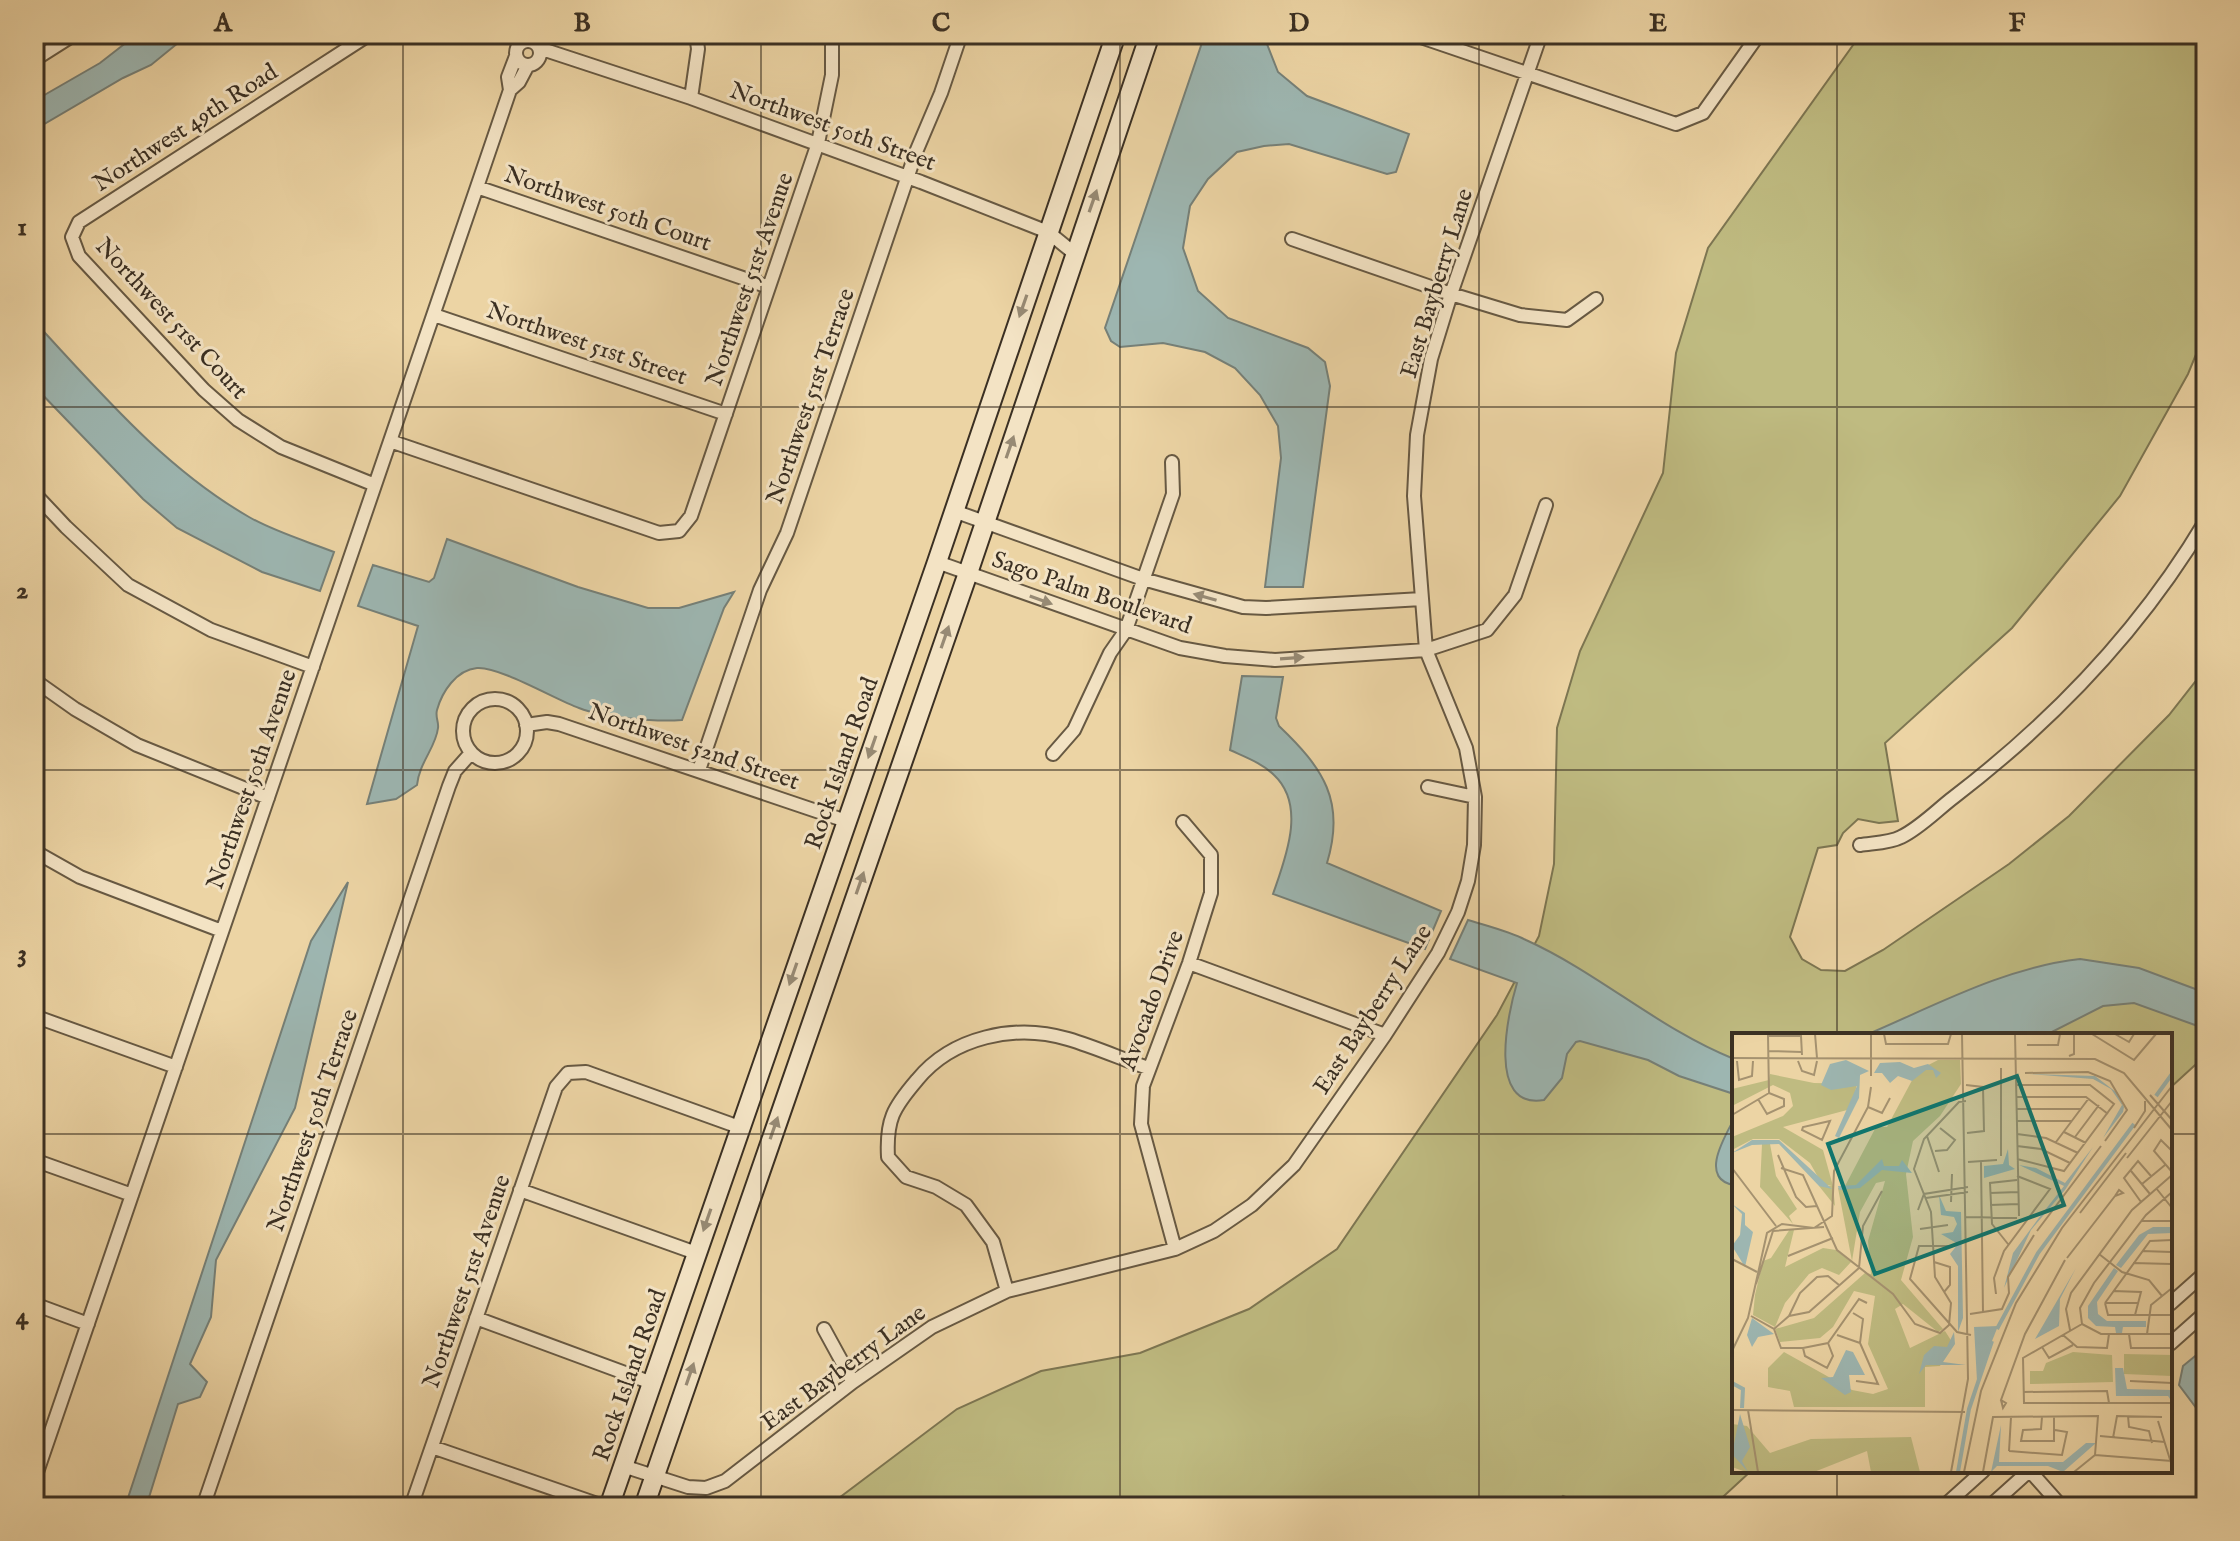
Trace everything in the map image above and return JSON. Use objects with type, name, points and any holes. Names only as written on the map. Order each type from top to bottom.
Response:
[{"type":"main road","name":"Rock Island Road","points":[[608,1507],[937,562],[1116,34]]},
{"type":"main road","points":[[644,1507],[968,573],[1150,34]]},
{"type":"street","points":[[34,60],[75,34]]},
{"type":"street","name":"Northwest 49th Road","points":[[72,237],[79,222],[370,34]]},
{"type":"street","points":[[513,34],[517,52],[520,62],[532,50],[522,43],[517,52]]},
{"type":"street","points":[[691,98],[698,49],[696,34]]},
{"type":"street","name":"Northwest 51st Avenue","points":[[390,441],[659,533],[679,531],[691,516],[818,143],[832,75],[832,34]]},
{"type":"street","name":"Northwest 51st Terrace","points":[[699,770],[760,590],[787,533],[908,178],[961,34]]},
{"type":"street","points":[[1412,34],[1676,124],[1703,113],[1759,34]]},
{"type":"street","name":"East Bayberry Lane","points":[[623,1466],[688,1487],[706,1488],[725,1481],[853,1382],[932,1327],[1007,1291],[1175,1249],[1214,1231],[1252,1205],[1294,1165],[1438,953],[1458,912],[1474,845],[1475,797],[1466,748],[1426,650],[1414,496],[1417,435],[1431,359],[1451,294],[1541,34]]},
{"type":"street","name":"Northwest 50th Avenue","points":[[510,90],[519,82],[532,50]]},
{"type":"street","name":"Northwest 50th Street","points":[[532,50],[556,60],[567,57],[818,143],[1048,232],[1075,254]]},
{"type":"street","name":"Northwest 50th Avenue","points":[[34,1481],[39,1449],[88,1324],[434,315],[510,90],[508,77],[517,52]]},
{"type":"street","name":"Northwest 50th Court","points":[[477,187],[769,287]]},
{"type":"street","name":"Northwest 51st Court","points":[[72,237],[79,256],[204,390],[238,420],[281,447],[375,485]]},
{"type":"street","points":[[1292,239],[1520,315],[1567,320],[1596,299]]},
{"type":"street","name":"Northwest 51st Street","points":[[434,315],[726,414]]},
{"type":"street","points":[[1053,754],[1074,730],[1110,653],[1126,630],[1173,494],[1172,462]]},
{"type":"street","points":[[34,493],[128,585],[211,630],[313,667]]},
{"type":"street","name":"Sago Palm Boulevard","points":[[937,562],[1180,648],[1275,660],[1426,650],[1487,630],[1515,595],[1546,505]]},
{"type":"street","name":"Sago Palm Boulevard","points":[[954,511],[1143,579],[1243,607],[1422,599]]},
{"type":"street","points":[[1860,845],[1900,838],[2001,761],[2069,697],[2130,627],[2189,549],[2206,520]]},
{"type":"street","points":[[34,680],[75,709],[137,745],[268,798]]},
{"type":"street","points":[[496,699],[516,707],[526,725],[525,743],[513,757],[505,762],[487,762],[471,753],[465,743],[464,722],[476,705],[496,699]]},
{"type":"street","name":"Northwest 52nd Street","points":[[526,725],[559,724],[846,821]]},
{"type":"street","name":"Northwest 50th Terrace","points":[[203,1507],[449,786],[455,771],[471,753]]},
{"type":"street","points":[[1428,787],[1475,797]]},
{"type":"street","name":"Avocado Drive","points":[[1175,1249],[1141,1124],[1143,1086],[1148,1068],[1189,963],[1211,893],[1211,855],[1183,822]]},
{"type":"street","points":[[34,851],[80,877],[222,931]]},
{"type":"street","points":[[1189,963],[1385,1035]]},
{"type":"street","points":[[34,1016],[176,1067]]},
{"type":"street","points":[[1007,1291],[993,1242],[966,1205],[936,1187],[906,1177],[888,1157],[887,1129],[896,1105],[926,1069],[952,1050],[981,1038],[1015,1032],[1065,1038],[1148,1068]]},
{"type":"street","name":"Northwest 51st Avenue","points":[[411,1507],[556,1087],[568,1073],[586,1072],[739,1127]]},
{"type":"street","points":[[34,1160],[132,1195]]},
{"type":"street","points":[[520,1190],[696,1253]]},
{"type":"street","points":[[2172,1302],[2206,1272]]},
{"type":"street","points":[[34,1304],[88,1324]]},
{"type":"street","points":[[2172,1342],[2206,1312]]},
{"type":"street","points":[[476,1318],[652,1383]]},
{"type":"street","points":[[824,1329],[853,1382]]},
{"type":"street","points":[[432,1447],[608,1507]]},
{"type":"street","points":[[1943,1507],[1981,1473]]},
{"type":"street","points":[[1989,1507],[2028,1473]]},
{"type":"street","points":[[2032,1473],[2062,1507]]},
{"type":"shaded area","points":[[1861,34],[2206,34],[2206,330],[2188,374],[2120,496],[2012,628],[1885,743],[1898,821],[1879,823],[1858,819],[1843,833],[1837,845],[1818,848],[1790,937],[1802,959],[1821,970],[1845,971],[1883,950],[2009,864],[2069,816],[2169,715],[2206,668],[2206,1055],[2172,1086],[2172,1033],[1732,1033],[1732,1473],[1749,1473],[1712,1507],[1589,1507],[1563,1496],[1550,1507],[827,1507],[957,1409],[1041,1371],[1140,1353],[1249,1309],[1337,1249],[1497,1015],[1539,936],[1554,864],[1557,728],[1580,651],[1663,473],[1676,353],[1708,248]]},
{"type":"water","points":[[189,34],[151,65],[34,130],[34,101],[100,63],[136,35]]},
{"type":"water","points":[[1205,34],[1263,34],[1278,72],[1307,96],[1409,134],[1396,172],[1387,174],[1289,144],[1237,152],[1208,179],[1190,206],[1183,248],[1198,291],[1228,318],[1308,348],[1325,362],[1330,386],[1303,587],[1265,587],[1281,458],[1278,426],[1260,395],[1235,368],[1205,352],[1163,343],[1120,347],[1111,341],[1105,328]]},
{"type":"water","points":[[34,321],[134,427],[189,476],[249,517],[334,552],[320,591],[262,572],[177,528],[143,499],[34,386]]},
{"type":"water","points":[[447,539],[578,587],[648,608],[679,608],[734,592],[724,608],[682,720],[602,714],[569,704],[499,672],[477,668],[469,670],[456,677],[442,696],[437,713],[437,735],[417,785],[396,799],[367,804],[418,626],[358,606],[373,565],[429,582],[434,578]]},
{"type":"water","points":[[1242,676],[1283,677],[1276,718],[1279,726],[1319,771],[1332,803],[1334,821],[1327,863],[1441,911],[1425,949],[1273,894],[1290,833],[1289,802],[1284,788],[1274,775],[1230,750]]},
{"type":"water","points":[[348,882],[295,1108],[216,1260],[211,1317],[190,1364],[207,1382],[200,1397],[178,1404],[146,1507],[125,1507],[311,941]]},
{"type":"water","points":[[1468,920],[1512,934],[1553,953],[1680,1032],[1732,1058],[1732,1093],[1679,1076],[1648,1060],[1580,1041],[1567,1054],[1562,1078],[1544,1100],[1526,1099],[1514,1090],[1505,1056],[1509,1015],[1517,983],[1450,959]]},
{"type":"water","points":[[2080,959],[2139,968],[2206,993],[2206,1029],[2134,1003],[2103,1006],[2050,1033],[1870,1033],[1998,979],[2052,963]]},
{"type":"water","points":[[1732,1123],[1732,1184],[1718,1175],[1716,1166],[1720,1147]]},
{"type":"water","points":[[2206,1347],[2206,1421],[2179,1385],[2183,1366]]}]
